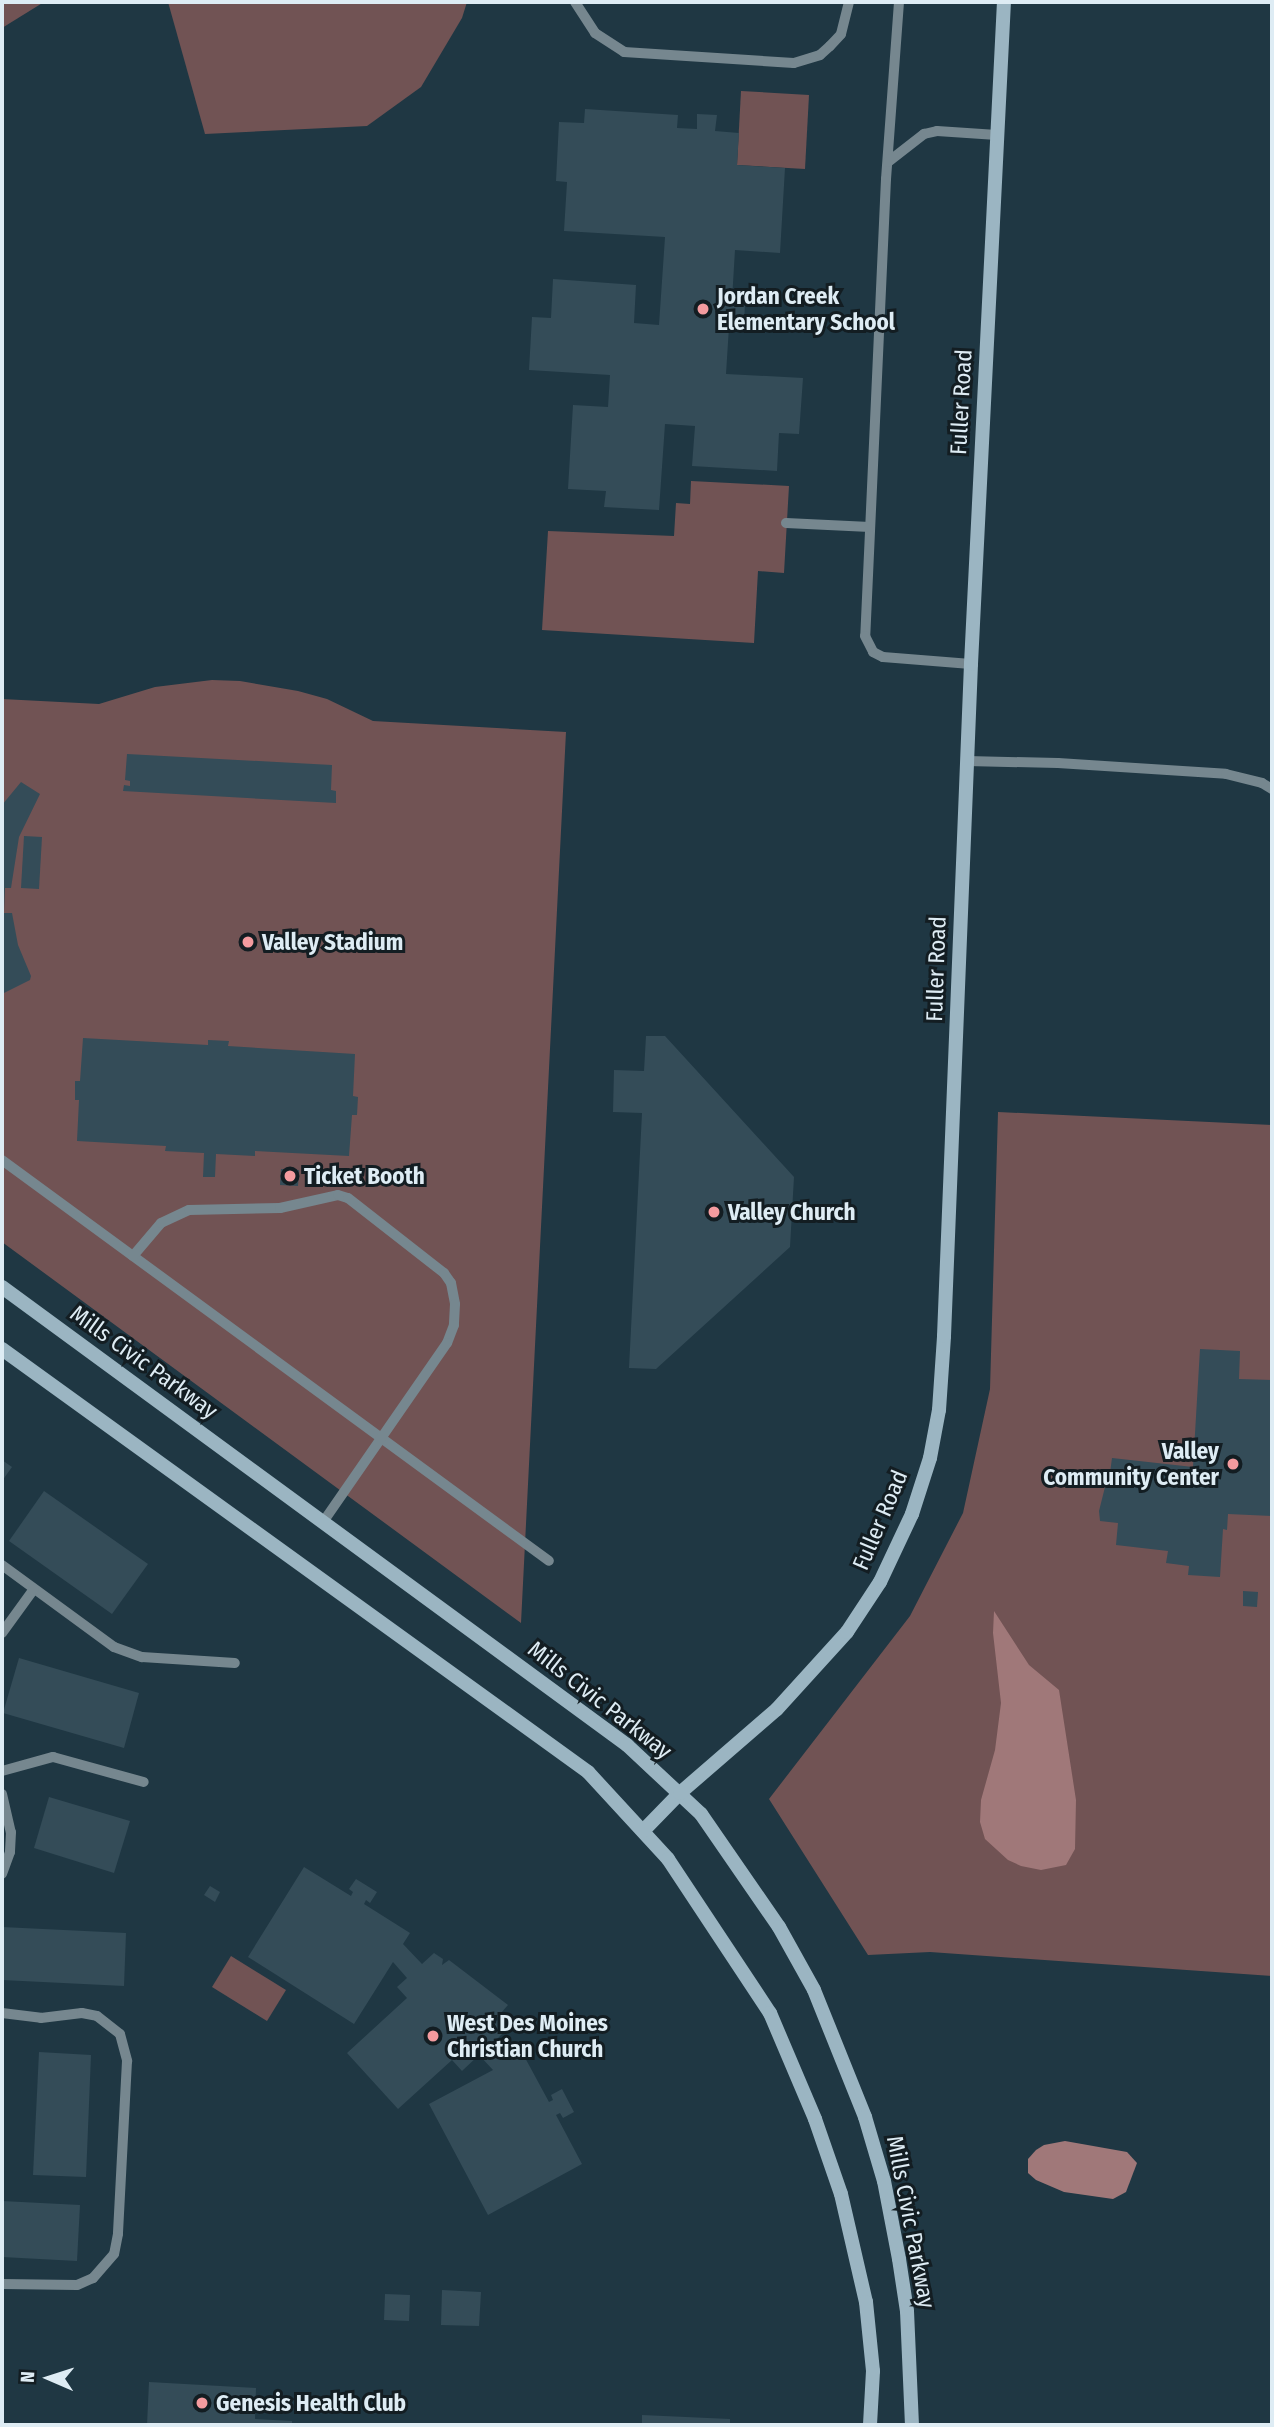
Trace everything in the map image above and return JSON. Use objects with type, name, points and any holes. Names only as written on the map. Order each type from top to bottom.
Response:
[{"type":"main road","name":"Fuller Road","points":[[643,1831],[680,1793],[778,1709],[847,1632],[880,1582],[912,1514],[930,1458],[939,1410],[944,1336],[971,664],[1004,2]]},
{"type":"main road","name":"Mills Civic Parkway","points":[[2,1286],[627,1745],[701,1814],[741,1868],[779,1927],[814,1990],[842,2054],[884,2181],[899,2259],[907,2311],[912,2425]]},
{"type":"main road","points":[[2,1349],[587,1772],[643,1831],[702,1905],[770,2013],[815,2119],[841,2194],[866,2302],[873,2371],[870,2425]]},
{"type":"lane","points":[[575,2],[595,33],[624,52],[794,63],[820,55],[830,46],[843,27],[849,2]]},
{"type":"lane","points":[[899,2],[888,162],[865,636],[873,652],[883,657],[971,664]]},
{"type":"lane","points":[[888,162],[923,134],[937,131],[997,135]]},
{"type":"lane","points":[[786,523],[870,527]]},
{"type":"lane","points":[[967,761],[1058,763],[1226,774],[1262,783],[1272,789]]},
{"type":"lane","points":[[2,1160],[549,1561]]},
{"type":"lane","points":[[133,1256],[161,1223],[189,1210],[261,1209],[338,1195],[348,1198],[444,1273],[451,1283],[455,1304],[454,1325],[447,1343],[323,1522]]},
{"type":"lane","points":[[2,1565],[114,1647],[142,1657],[235,1663]]},
{"type":"lane","points":[[2,1633],[34,1589]]},
{"type":"lane","points":[[2,1771],[52,1757],[144,1782]]},
{"type":"lane","points":[[2,1794],[11,1832],[10,1852],[2,1874]]},
{"type":"lane","points":[[2,2013],[41,2018],[82,2013],[97,2016],[120,2034],[127,2062],[118,2234],[114,2254],[93,2278],[77,2285],[2,2284]]},
{"type":"shaded area","points":[[2,2],[44,2],[2,28]]},
{"type":"shaded area","points":[[168,2],[467,2],[462,18],[421,87],[367,126],[205,134]]},
{"type":"shaded area","points":[[741,91],[809,95],[805,169],[737,165]]},
{"type":"shaded area","points":[[691,481],[789,486],[784,573],[758,571],[754,643],[542,630],[548,531],[674,536],[676,503],[690,504]]},
{"type":"shaded area","points":[[212,680],[240,681],[298,691],[327,699],[373,721],[566,732],[521,1623],[2,1242],[2,699],[99,704],[155,687]]},
{"type":"shaded area","points":[[998,1112],[1272,1125],[1272,1976],[930,1952],[868,1955],[769,1799],[910,1616],[963,1513],[990,1389]]},
{"type":"shaded area","points":[[994,1611],[1029,1665],[1059,1690],[1076,1800],[1075,1849],[1066,1865],[1041,1870],[1008,1860],[985,1839],[980,1822],[981,1800],[995,1750],[1001,1703],[993,1633]]},
{"type":"shaded area","points":[[231,1956],[286,1990],[267,2021],[212,1987]]},
{"type":"shaded area","points":[[1065,2141],[1127,2152],[1137,2163],[1126,2192],[1113,2199],[1064,2192],[1036,2180],[1028,2173],[1028,2159],[1036,2150],[1044,2145]]},
{"type":"building","name":"Jordan Creek Elementary School","points":[[585,109],[678,115],[677,128],[697,129],[697,114],[717,115],[715,131],[739,133],[737,165],[785,168],[780,253],[735,250],[732,300],[745,301],[744,328],[729,327],[726,374],[803,378],[799,434],[779,433],[777,471],[692,466],[695,426],[665,424],[659,510],[604,507],[606,491],[568,489],[573,405],[608,407],[610,375],[529,370],[532,317],[551,318],[553,279],[636,285],[634,323],[659,325],[665,237],[564,231],[567,182],[556,181],[559,122],[584,123]]},
{"type":"building","points":[[127,754],[332,765],[331,790],[336,791],[336,803],[123,791],[124,785],[130,786],[130,781],[125,780]]},
{"type":"building","points":[[21,782],[40,794],[19,837],[11,888],[5,888],[4,913],[12,913],[18,945],[31,976],[30,980],[2,994],[2,805]]},
{"type":"building","points":[[24,836],[42,837],[39,889],[21,888]]},
{"type":"building","name":"Valley Church","points":[[646,1036],[665,1036],[794,1177],[790,1247],[656,1369],[629,1368],[642,1113],[613,1112],[614,1070],[644,1071]]},
{"type":"building","points":[[83,1038],[208,1045],[208,1040],[229,1041],[228,1046],[355,1054],[353,1096],[358,1097],[357,1115],[352,1115],[349,1156],[255,1151],[255,1156],[216,1154],[215,1177],[203,1177],[204,1153],[165,1151],[166,1146],[77,1141],[79,1100],[75,1100],[75,1081],[80,1081]]},
{"type":"building","name":"Ticket Booth","points":[[281,1169],[299,1170],[298,1186],[280,1185]]},
{"type":"building","name":"Valley Community Center","points":[[1200,1349],[1240,1351],[1239,1379],[1272,1380],[1272,1516],[1228,1514],[1227,1530],[1223,1529],[1220,1577],[1188,1575],[1189,1566],[1166,1563],[1168,1551],[1116,1545],[1118,1523],[1100,1521],[1099,1511],[1105,1487],[1108,1488],[1112,1458],[1193,1467]]},
{"type":"building","points":[[2,1460],[12,1467],[2,1481]]},
{"type":"building","points":[[44,1491],[148,1564],[112,1614],[9,1541]]},
{"type":"building","points":[[1243,1591],[1258,1592],[1257,1607],[1243,1606]]},
{"type":"building","points":[[19,1658],[139,1693],[124,1748],[3,1713]]},
{"type":"building","points":[[49,1797],[130,1821],[114,1873],[34,1848]]},
{"type":"building","name":"West Des Moines Christian Church","points":[[304,1867],[351,1896],[353,1892],[349,1889],[356,1879],[377,1892],[370,1903],[366,1900],[364,1904],[410,1933],[403,1944],[422,1964],[434,1953],[443,1959],[442,1965],[449,1960],[508,2005],[494,2021],[501,2020],[506,2030],[494,2042],[511,2060],[523,2054],[549,2102],[553,2100],[551,2095],[562,2089],[574,2112],[563,2118],[560,2113],[556,2115],[582,2164],[488,2215],[429,2104],[493,2070],[479,2055],[462,2071],[452,2060],[398,2109],[347,2053],[407,1998],[397,1987],[407,1978],[393,1962],[354,2024],[248,1957]]},
{"type":"building","points":[[210,1886],[220,1892],[215,1902],[204,1895]]},
{"type":"building","points":[[2,1927],[126,1933],[124,1986],[2,1980]]},
{"type":"building","points":[[39,2052],[91,2055],[86,2177],[33,2175]]},
{"type":"building","points":[[2,2201],[80,2205],[77,2261],[2,2257]]},
{"type":"building","points":[[442,2290],[481,2292],[479,2326],[441,2325]]},
{"type":"building","points":[[385,2294],[410,2295],[409,2321],[384,2320]]},
{"type":"building","name":"Genesis Health Club","points":[[149,2382],[256,2388],[255,2419],[292,2421],[292,2425],[147,2425]]},
{"type":"building","points":[[642,2415],[730,2419],[730,2425],[642,2425]]},
{"type":"place","name":"Jordan Creek Elementary School","points":[[703,309]]},
{"type":"place","name":"Valley Stadium","points":[[248,942]]},
{"type":"place","name":"Ticket Booth","points":[[290,1176]]},
{"type":"place","name":"Valley Church","points":[[714,1212]]},
{"type":"place","name":"Valley Community Center","points":[[1233,1464]]},
{"type":"place","name":"West Des Moines Christian Church","points":[[433,2036]]},
{"type":"place","name":"Genesis Health Club","points":[[202,2403]]}]
